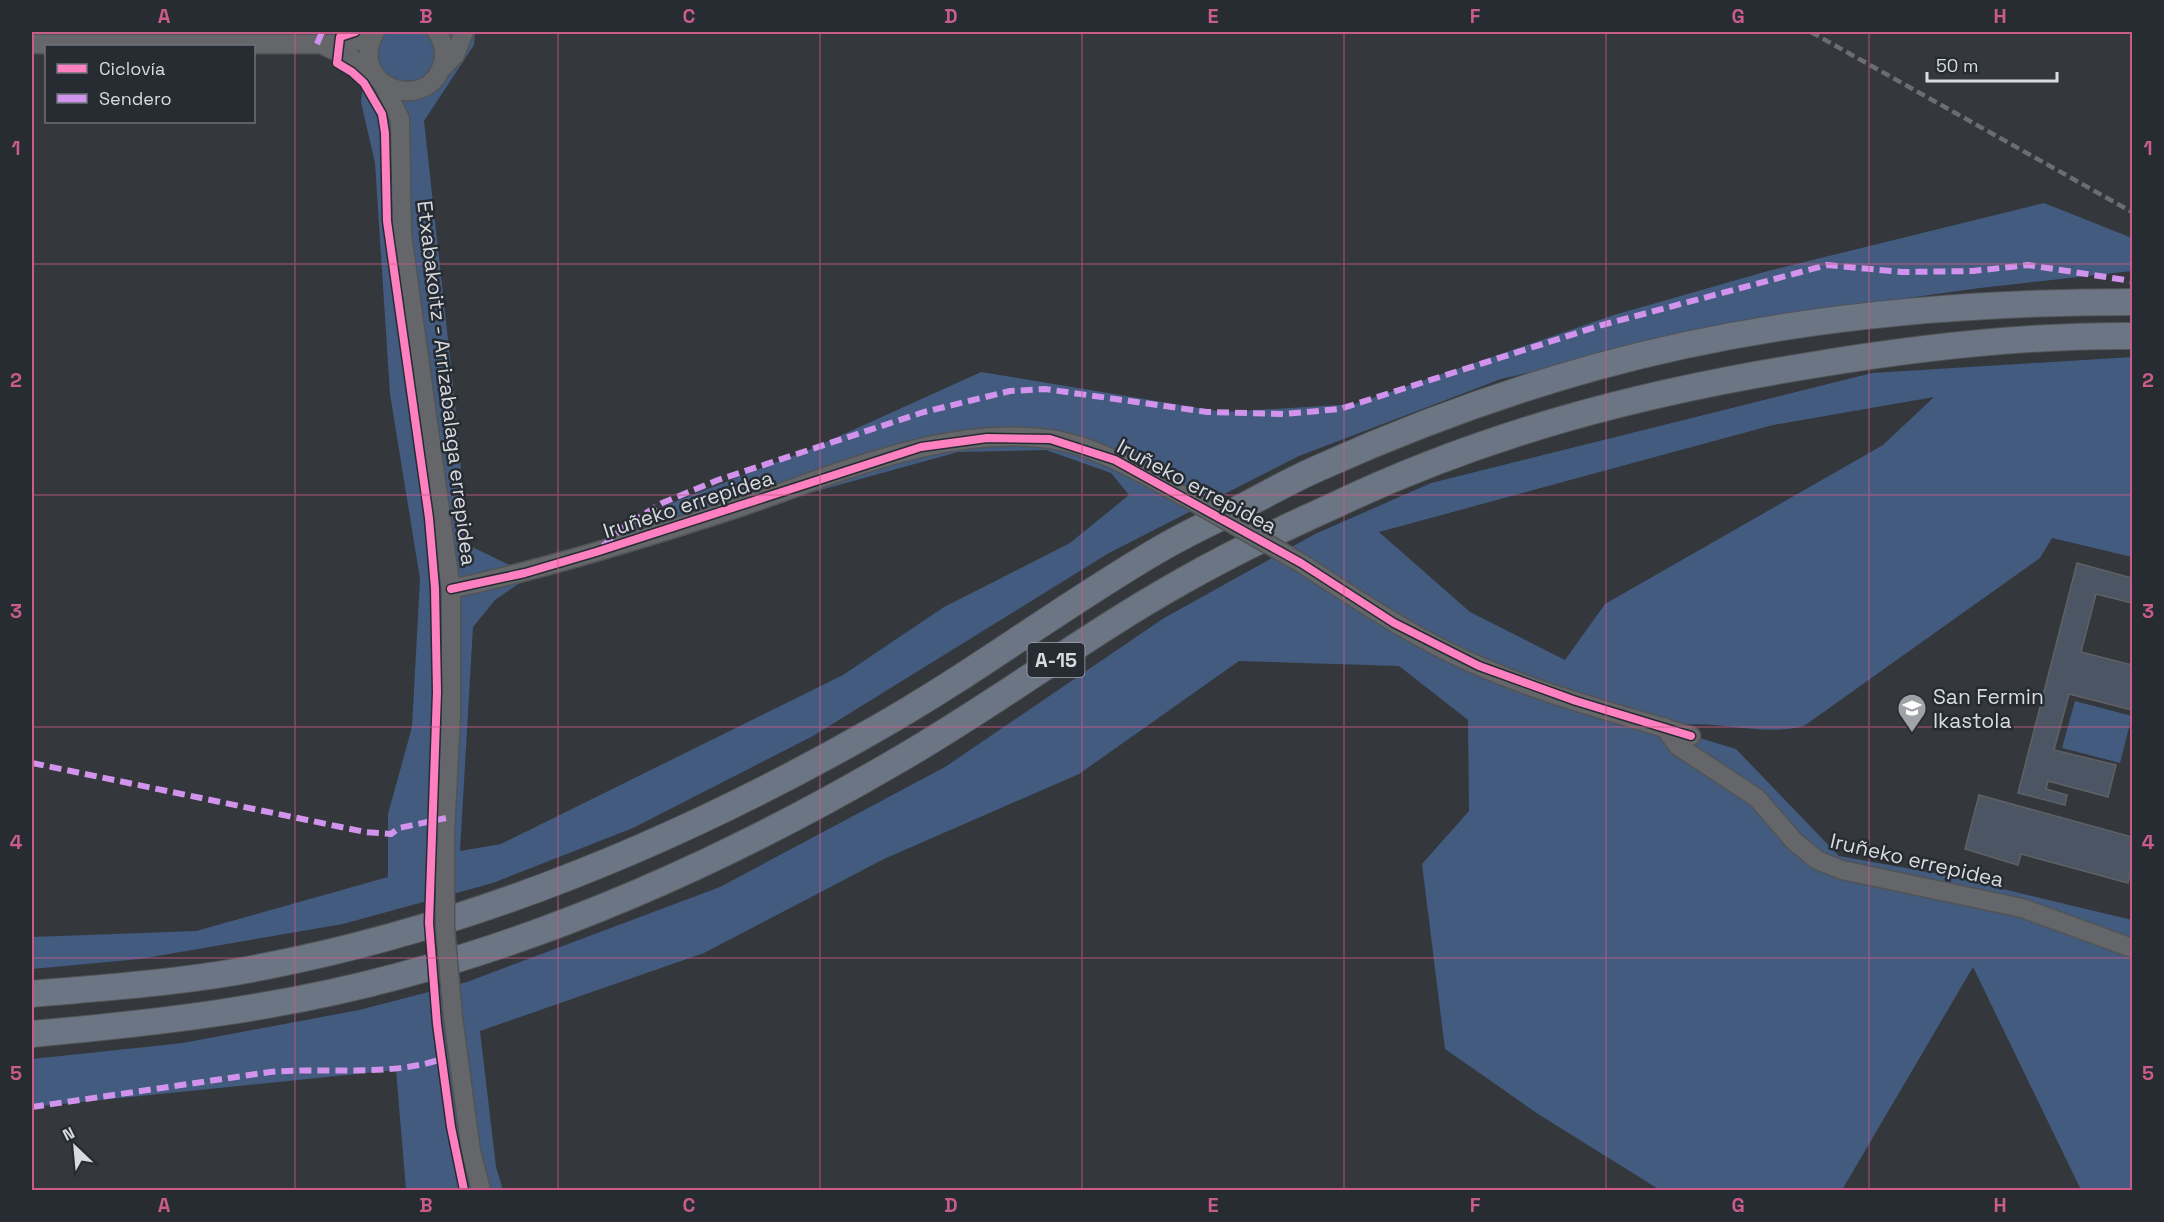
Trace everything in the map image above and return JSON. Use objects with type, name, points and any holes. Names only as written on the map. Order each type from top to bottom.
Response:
[{"type":"highway","name":"A-15","points":[[32,994],[178,981],[322,955],[475,911],[571,877],[728,810],[879,728],[1161,548],[1317,468],[1476,404],[1600,366],[1801,325],[1905,311],[2075,302],[2133,302]]},
{"type":"highway","name":"A-15","points":[[32,1034],[199,1018],[295,1000],[395,978],[487,950],[585,914],[747,841],[896,762],[1182,581],[1336,504],[1465,449],[1603,406],[1725,379],[1908,349],[2097,335],[2133,336]]},
{"type":"street","points":[[32,44],[317,44],[354,42],[375,32]]},
{"type":"street","points":[[375,32],[369,49],[370,67],[379,80]]},
{"type":"street","points":[[437,32],[444,48],[442,68]]},
{"type":"street","points":[[317,44],[351,58],[379,80],[402,92],[421,89],[430,84],[455,55],[464,32]]},
{"type":"street","name":"Etxabakoitz - Arrizabalaga errepidea","points":[[379,80],[400,119],[402,234],[451,589],[451,716],[445,834],[445,928],[453,1017],[471,1151],[481,1191]]},
{"type":"street","points":[[400,119],[421,89]]},
{"type":"street","name":"Iruñeko errepidea","points":[[451,589],[525,573],[578,557],[921,447],[987,438],[1050,439],[1115,460],[1301,563],[1394,623],[1479,666],[1576,701],[1691,736]]},
{"type":"street","name":"Iruñeko errepidea","points":[[1664,727],[1678,746],[1757,798],[1794,841],[1817,861],[1842,870],[2022,908],[2133,948]]},
{"type":"shaded area","points":[[368,32],[475,32],[474,45],[424,121],[468,545],[516,568],[556,558],[495,600],[473,627],[460,851],[501,844],[843,675],[944,607],[1070,543],[1129,495],[1111,473],[1046,450],[958,452],[596,552],[648,512],[811,449],[981,372],[1223,412],[1355,404],[1614,315],[1768,271],[2044,203],[2132,238],[2132,271],[1980,288],[1763,318],[1501,379],[1299,456],[1109,553],[813,736],[633,828],[493,883],[343,924],[140,959],[32,969],[32,937],[196,931],[388,877],[388,814],[412,727],[420,579],[390,394],[375,163],[361,102]]},
{"type":"shaded area","points":[[2132,357],[2132,557],[2052,538],[2040,558],[1804,726],[1769,730],[1699,724],[1667,728],[1736,749],[1839,856],[1945,875],[2132,920],[2132,1190],[2081,1190],[1973,967],[1842,1190],[1660,1190],[1538,1114],[1445,1049],[1422,864],[1469,811],[1468,720],[1399,666],[1239,661],[1079,774],[884,859],[704,953],[480,1031],[496,1167],[503,1190],[406,1190],[396,1070],[32,1107],[32,1059],[183,1043],[359,1010],[467,982],[720,887],[945,767],[1164,618],[1315,534],[1431,483],[1872,373]],"holes":[[[1934,397],[1883,445],[1605,604],[1565,660],[1470,612],[1379,532],[1773,425]]]},
{"type":"shaded area","points":[[2075,701],[2132,716],[2120,763],[2062,748]]},
{"type":"building","points":[[2077,563],[2132,578],[2132,603],[2096,594],[2081,652],[2132,665],[2132,710],[2069,694],[2054,750],[2116,765],[2108,797],[2048,781],[2046,789],[2067,795],[2065,805],[2018,793]]},
{"type":"building","points":[[1979,795],[2132,837],[2132,865],[2128,883],[2021,854],[2018,865],[1965,849]]},
{"type":"railway","points":[[1811,32],[2132,212]]},
{"type":"marked path","points":[[317,44],[322,32]]},
{"type":"marked path","points":[[603,546],[625,526],[662,503],[718,480],[924,412],[1010,391],[1045,389],[1207,412],[1284,414],[1340,409],[1602,325],[1827,265],[1902,272],[1973,271],[2028,265],[2132,281]]},
{"type":"marked path","points":[[32,763],[365,832],[391,834],[399,828],[446,818]]},
{"type":"marked path","points":[[32,1107],[270,1072],[379,1070],[422,1065],[442,1059]]},
{"type":"cycle path","points":[[355,32],[340,37],[337,63],[364,83],[382,114],[385,133],[387,221],[429,518],[435,588],[437,692],[429,923],[437,1024],[451,1127],[464,1190]]},
{"type":"cycle path","points":[[451,589],[525,573],[596,552],[921,447],[987,438],[1050,439],[1115,460],[1301,563],[1394,623],[1479,666],[1576,701],[1691,736]]},
{"type":"place","name":"San Fermin Ikastola","points":[[1912,734]]}]
